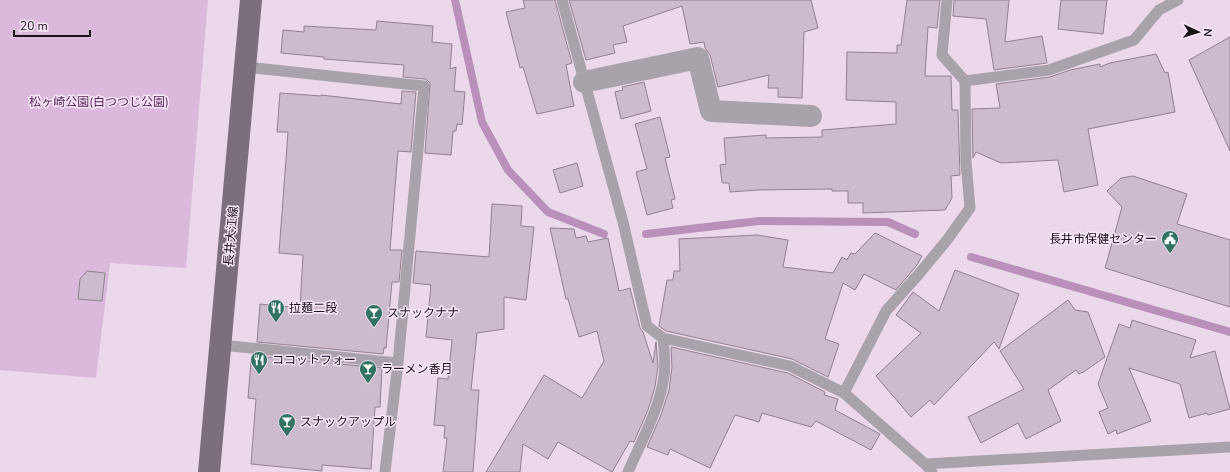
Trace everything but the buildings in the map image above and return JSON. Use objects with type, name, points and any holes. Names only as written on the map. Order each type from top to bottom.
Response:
[{"type":"main road","name":"長井大江線","points":[[209,472],[251,0]]},
{"type":"street","points":[[584,82],[698,58],[711,112],[811,116]]},
{"type":"lane","points":[[562,0],[623,222],[647,326],[663,338],[790,366],[844,393],[928,468],[1230,447]]},
{"type":"lane","points":[[844,393],[886,311],[918,275],[970,208],[966,162],[965,82],[942,55],[947,0]]},
{"type":"lane","points":[[965,82],[1049,70],[1134,40],[1159,10],[1178,0]]},
{"type":"lane","points":[[246,67],[424,86],[398,363],[385,472]]},
{"type":"lane","points":[[628,472],[660,398],[665,362],[663,338]]},
{"type":"lane","points":[[221,345],[398,363]]},
{"type":"green space","name":"松ヶ崎公園(白つつじ公園)","points":[[0,0],[208,0],[186,268],[110,263],[96,378],[0,370]]},
{"type":"waterway","points":[[455,0],[482,122],[508,170],[548,212],[604,234]]},
{"type":"waterway","points":[[646,234],[759,221],[888,222],[915,234]]},
{"type":"waterway","points":[[971,257],[1230,332]]},
{"type":"place","name":"長井市保健センター","points":[[1170,254]]},
{"type":"place","name":"拉麺二段","points":[[276,323]]},
{"type":"place","name":"スナックナナ","points":[[374,328]]},
{"type":"place","name":"ココットフォー","points":[[259,375]]},
{"type":"place","name":"ラーメン香月","points":[[368,384]]},
{"type":"place","name":"スナックアップル","points":[[287,437]]}]
